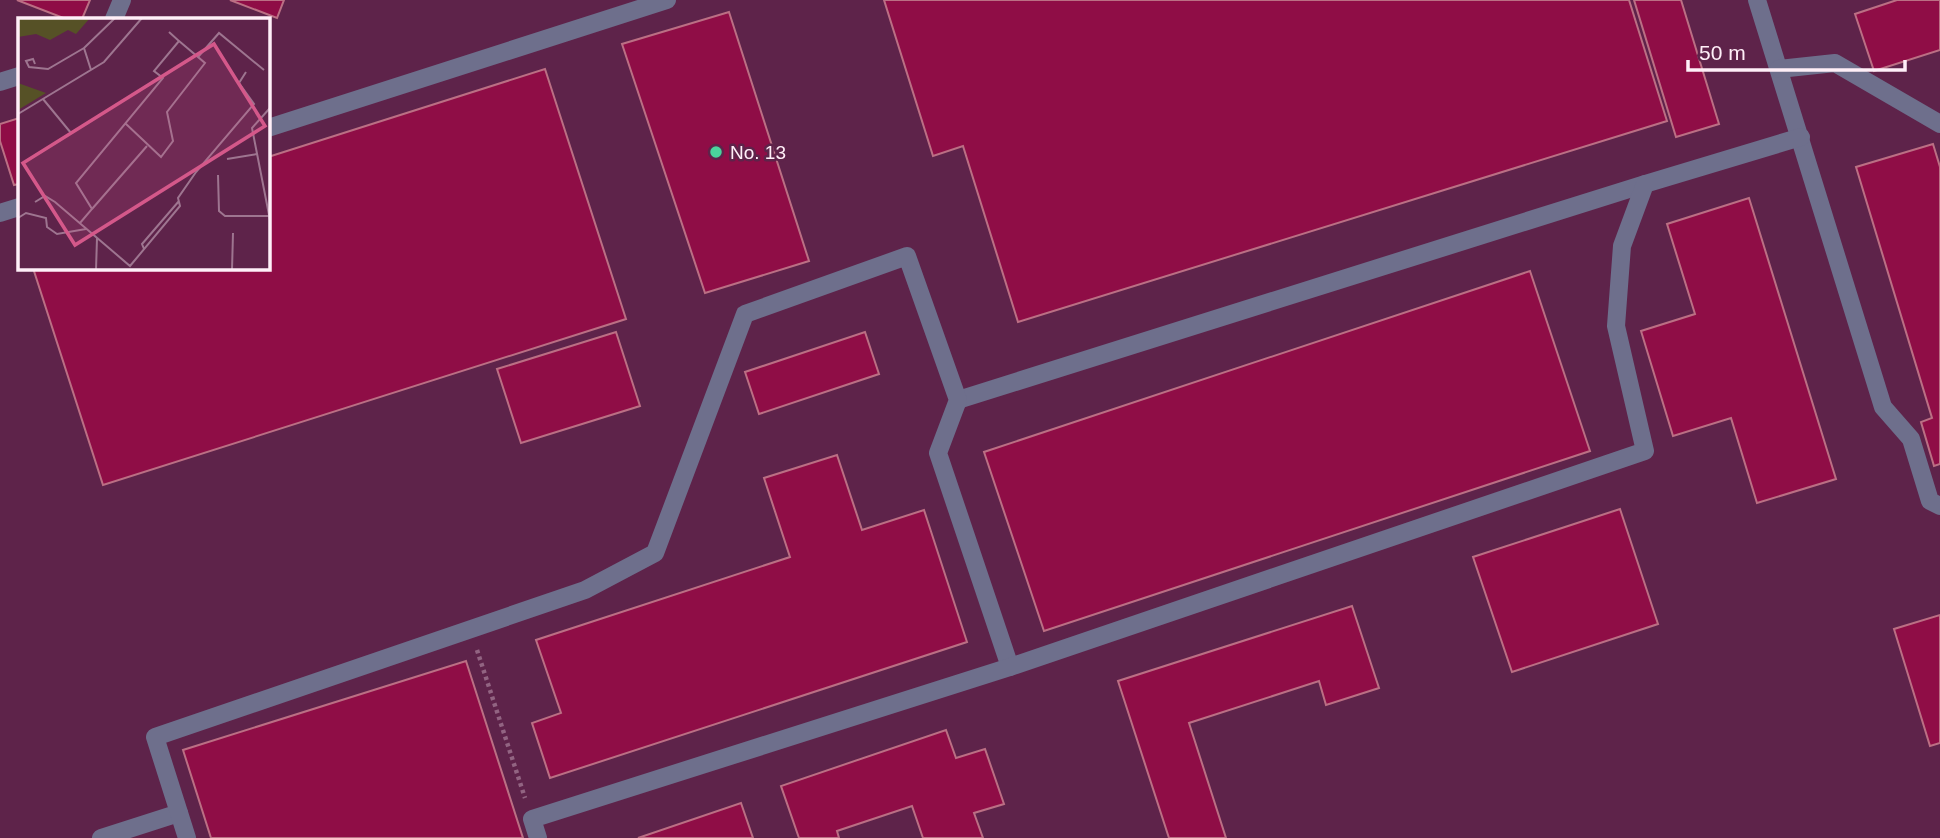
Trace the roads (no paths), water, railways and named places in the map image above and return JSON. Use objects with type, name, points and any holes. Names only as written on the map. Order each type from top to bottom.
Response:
[{"type":"lane","points":[[114,18],[122,0]]},
{"type":"lane","points":[[270,127],[667,0]]},
{"type":"lane","points":[[1757,0],[1883,407],[1911,439],[1930,501],[1940,506]]},
{"type":"lane","points":[[1779,69],[1835,63],[1940,124]]},
{"type":"lane","points":[[0,82],[18,76]]},
{"type":"lane","points":[[958,400],[1801,137]]},
{"type":"lane","points":[[537,838],[532,819],[1010,667],[1646,451],[1616,326],[1622,246],[1645,184]]},
{"type":"lane","points":[[0,214],[18,207]]},
{"type":"lane","points":[[187,838],[155,737],[585,590],[655,552],[745,314],[907,256],[958,400],[938,453],[1010,667]]},
{"type":"lane","points":[[101,838],[179,813]]},
{"type":"place","name":"No. 13","points":[[716,152]]}]
